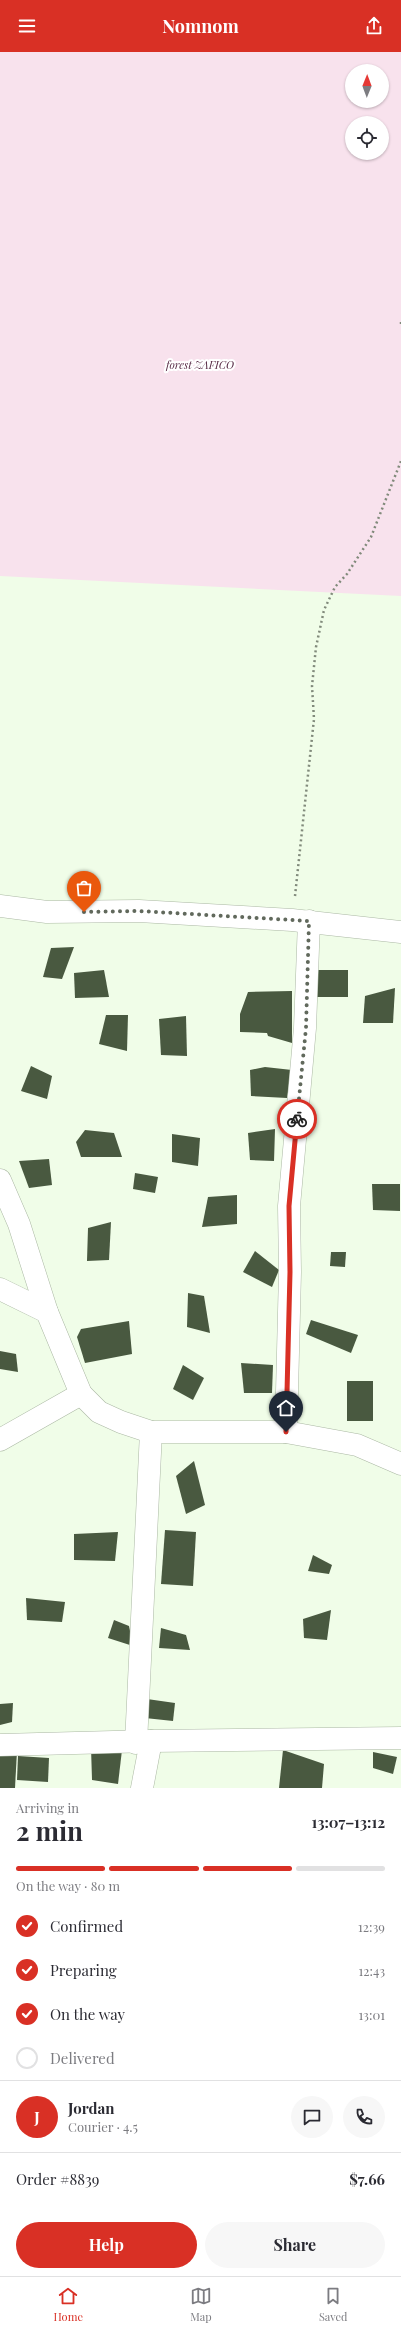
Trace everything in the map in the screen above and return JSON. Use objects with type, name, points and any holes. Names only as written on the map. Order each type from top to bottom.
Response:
[{"type":"street","points":[[0,906],[47,912],[139,911],[300,921],[401,932]]},
{"type":"street","points":[[286,1432],[290,1272],[289,1206],[306,1028],[300,921]]},
{"type":"street","points":[[0,1180],[19,1224],[47,1312],[81,1394],[99,1412],[121,1422],[151,1432],[286,1432],[357,1445],[401,1464]]},
{"type":"street","points":[[0,1289],[47,1312]]},
{"type":"street","points":[[0,1440],[81,1394]]},
{"type":"street","points":[[142,1788],[151,1432]]},
{"type":"street","points":[[0,1745],[401,1738]]},
{"type":"path","points":[[300,921],[314,719],[312,686],[315,655],[324,610],[335,587],[347,574],[371,537],[401,461]]},
{"type":"green space","name":"forest ZAFICO","points":[[0,52],[401,52],[401,596],[0,576]]},
{"type":"building","points":[[74,947],[62,979],[43,977],[51,948]]},
{"type":"building","points":[[104,970],[109,997],[75,998],[74,973]]},
{"type":"building","points":[[316,970],[348,970],[348,997],[316,997]]},
{"type":"building","points":[[395,988],[393,1023],[363,1023],[365,996]]},
{"type":"building","points":[[292,991],[292,1043],[268,1036],[267,1033],[240,1032],[240,1014],[248,992]]},
{"type":"building","points":[[106,1015],[128,1015],[127,1051],[99,1044]]},
{"type":"building","points":[[186,1016],[187,1056],[161,1055],[159,1019]]},
{"type":"building","points":[[31,1066],[52,1076],[47,1099],[21,1091]]},
{"type":"building","points":[[265,1067],[292,1070],[287,1098],[251,1096],[250,1070]]},
{"type":"building","points":[[275,1129],[274,1161],[250,1160],[248,1133]]},
{"type":"building","points":[[85,1130],[114,1133],[122,1157],[81,1157],[76,1142]]},
{"type":"building","points":[[172,1134],[200,1138],[198,1166],[172,1162]]},
{"type":"building","points":[[49,1159],[52,1185],[29,1188],[19,1161]]},
{"type":"building","points":[[135,1173],[158,1177],[155,1193],[133,1189]]},
{"type":"building","points":[[372,1184],[400,1184],[400,1211],[373,1210]]},
{"type":"building","points":[[237,1195],[237,1224],[202,1227],[208,1197]]},
{"type":"building","points":[[111,1222],[109,1260],[87,1261],[88,1228]]},
{"type":"building","points":[[255,1251],[279,1270],[272,1287],[243,1272]]},
{"type":"building","points":[[331,1252],[346,1252],[345,1267],[330,1266]]},
{"type":"building","points":[[188,1293],[204,1296],[210,1333],[187,1327]]},
{"type":"building","points":[[311,1320],[358,1335],[351,1353],[306,1334]]},
{"type":"building","points":[[129,1321],[132,1354],[85,1363],[77,1337],[81,1329]]},
{"type":"building","points":[[0,1351],[16,1354],[18,1372],[0,1369]]},
{"type":"building","points":[[241,1363],[273,1365],[272,1393],[244,1393]]},
{"type":"building","points":[[183,1365],[204,1378],[193,1400],[173,1389]]},
{"type":"building","points":[[347,1381],[373,1381],[373,1421],[347,1421]]},
{"type":"building","points":[[194,1461],[205,1505],[186,1514],[176,1476]]},
{"type":"building","points":[[165,1530],[196,1532],[193,1586],[161,1584]]},
{"type":"building","points":[[118,1532],[115,1561],[74,1560],[74,1534]]},
{"type":"building","points":[[313,1555],[332,1565],[329,1574],[308,1571]]},
{"type":"building","points":[[26,1598],[65,1602],[62,1622],[27,1620]]},
{"type":"building","points":[[331,1610],[327,1640],[304,1638],[303,1619]]},
{"type":"building","points":[[114,1620],[129,1626],[133,1646],[108,1638]]},
{"type":"building","points":[[161,1628],[186,1635],[190,1650],[159,1648]]},
{"type":"building","points":[[147,1699],[175,1703],[173,1721],[145,1718]]},
{"type":"building","points":[[13,1703],[12,1722],[0,1725],[0,1704]]},
{"type":"building","points":[[91,1748],[122,1750],[118,1784],[92,1780]]},
{"type":"building","points":[[0,1750],[17,1751],[15,1788],[0,1788]]},
{"type":"building","points":[[283,1750],[324,1764],[322,1788],[279,1788]]},
{"type":"building","points":[[373,1752],[397,1757],[393,1774],[373,1768]]},
{"type":"building","points":[[18,1756],[49,1758],[48,1782],[17,1780]]},
{"type":"way so far","points":[[84,912],[139,911],[309,921],[306,1028],[297,1119]]},
{"type":"route","points":[[286,1432],[290,1272],[289,1206],[297,1119]]}]
